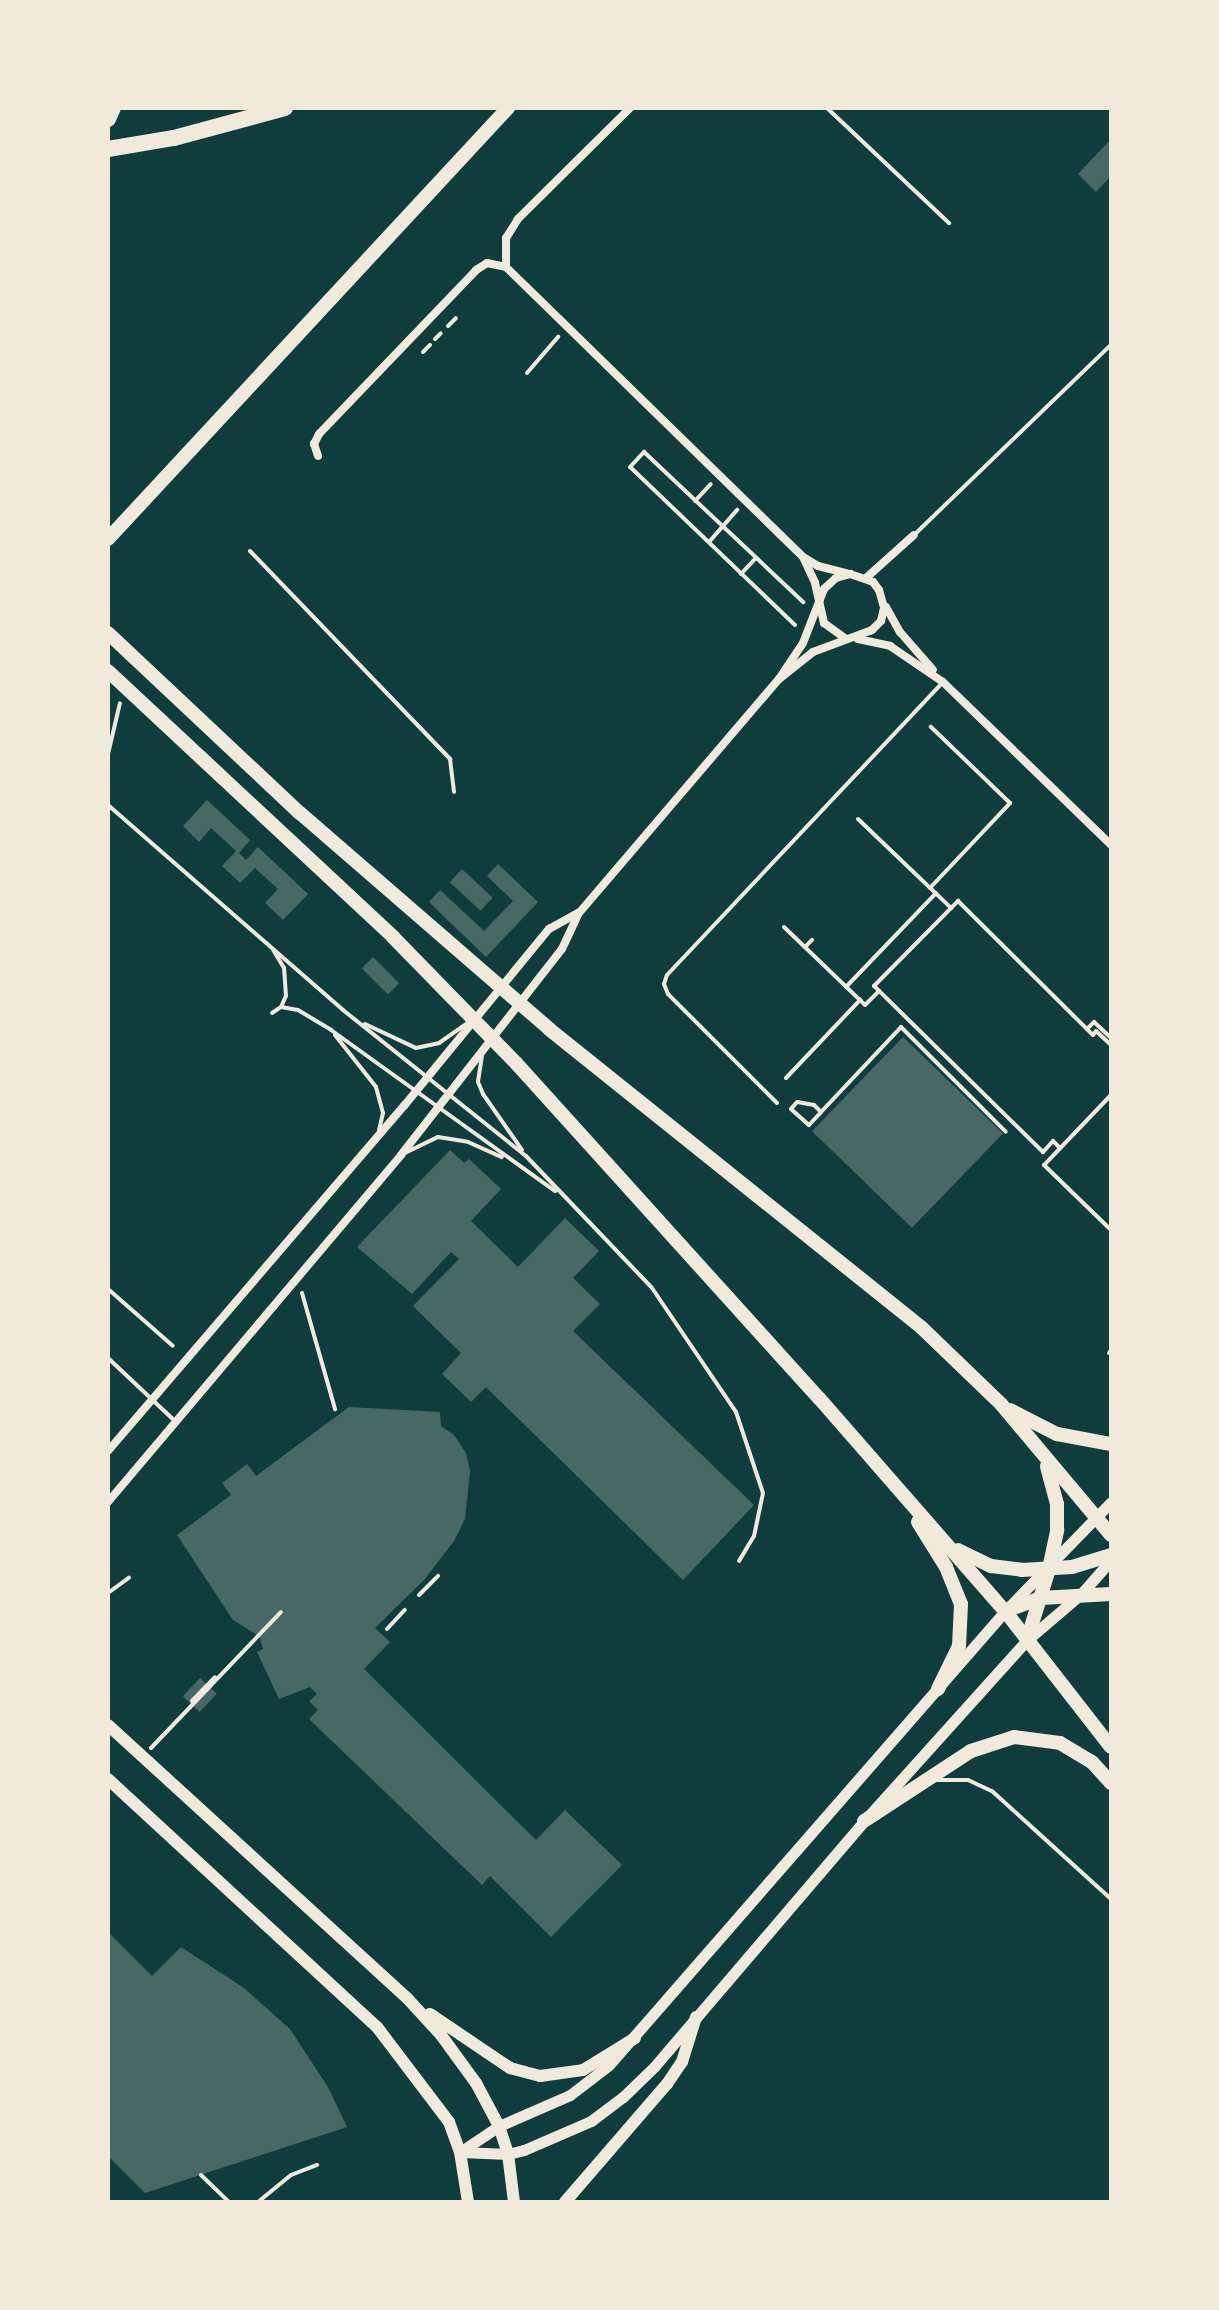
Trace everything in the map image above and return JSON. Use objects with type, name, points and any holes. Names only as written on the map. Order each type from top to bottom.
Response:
[{"type":"highway","points":[[108,119],[113,108]]},
{"type":"highway","points":[[108,149],[174,138],[285,108]]},
{"type":"highway","points":[[108,539],[508,108]]},
{"type":"highway","points":[[108,633],[149,668],[300,813],[549,1029],[882,1294],[1001,1404],[1111,1535]]},
{"type":"highway","points":[[108,671],[125,695],[455,1000],[516,1063],[1005,1611],[1057,1673],[1111,1747]]},
{"type":"highway","points":[[1001,1404],[1057,1434],[1111,1444]]},
{"type":"highway","points":[[1027,1640],[1049,1569],[1057,1530],[1057,1504],[1044,1456]]},
{"type":"highway","points":[[883,1473],[946,1567],[961,1604],[959,1646],[938,1689]]},
{"type":"highway","points":[[944,1541],[991,1566],[1049,1569],[1111,1558]]},
{"type":"highway","points":[[1005,1611],[1041,1598],[1082,1593],[1111,1594]]},
{"type":"highway","points":[[864,1821],[982,1746],[1025,1737],[1060,1743],[1092,1762],[1111,1783]]},
{"type":"main road","points":[[108,1725],[407,1998],[481,2051],[510,2068],[540,2076],[583,2070],[635,2038]]},
{"type":"main road","points":[[108,1779],[377,2027],[449,2122],[460,2152],[468,2202]]},
{"type":"main road","points":[[407,1998],[462,2063],[499,2126],[508,2154],[514,2202]]},
{"type":"main road","points":[[565,2202],[667,2084],[682,2062],[696,2017]]},
{"type":"street","points":[[506,267],[506,238],[518,219],[630,108]]},
{"type":"street","points":[[318,456],[314,444],[319,434],[476,270],[487,263],[506,267],[803,557],[818,566],[866,578],[883,599],[893,621],[943,682],[1111,845]]},
{"type":"street","points":[[866,578],[914,535]]},
{"type":"street","points":[[803,557],[815,583],[828,629],[853,639],[875,640],[890,646],[943,682]]},
{"type":"street","points":[[108,1502],[401,1155],[562,949],[579,913],[779,679],[803,643],[830,583],[850,574]]},
{"type":"street","points":[[779,679],[813,652],[872,630],[881,621],[883,599]]},
{"type":"street","points":[[108,1451],[154,1401],[428,1077],[549,929],[579,913]]},
{"type":"street","points":[[460,2152],[499,2126],[570,2095],[609,2065],[1005,1611],[1111,1502]]},
{"type":"street","points":[[460,2152],[508,2154],[591,2121],[654,2067],[864,1821],[1027,1640],[1082,1593],[1111,1558]]},
{"type":"lane","points":[[914,535],[1111,345]]},
{"type":"lane","points":[[777,1103],[668,994],[664,984],[667,975],[943,682]]},
{"type":"lane","points":[[108,805],[343,1010],[526,1156]]},
{"type":"lane","points":[[269,945],[284,968],[286,996],[281,1007],[272,1013]]},
{"type":"lane","points":[[281,1007],[298,1010],[331,1030],[560,1194]]},
{"type":"lane","points":[[343,1010],[390,1039],[416,1048],[439,1043],[474,1019]]},
{"type":"lane","points":[[331,1030],[376,1087],[383,1113],[378,1136]]},
{"type":"lane","points":[[486,1044],[478,1082],[526,1156],[652,1288],[736,1412],[763,1493],[754,1536],[739,1561]]},
{"type":"lane","points":[[401,1155],[438,1137],[453,1138],[479,1146],[518,1166]]},
{"type":"lane","points":[[108,1358],[177,1424]]},
{"type":"lane","points":[[928,1781],[968,1780],[992,1791],[1111,1899]]},
{"type":"lane","points":[[258,2202],[291,2175],[317,2165]]},
{"type":"path","points":[[827,108],[949,223]]},
{"type":"path","points":[[448,326],[456,318]]},
{"type":"path","points":[[435,339],[441,333]]},
{"type":"path","points":[[527,373],[560,335]]},
{"type":"path","points":[[423,352],[430,345]]},
{"type":"path","points":[[795,625],[630,467],[644,452],[803,602]]},
{"type":"path","points":[[695,501],[712,482]]},
{"type":"path","points":[[708,542],[739,508]]},
{"type":"path","points":[[250,551],[450,759],[454,792]]},
{"type":"path","points":[[741,574],[756,558]]},
{"type":"path","points":[[108,754],[125,695]]},
{"type":"path","points":[[930,888],[1010,803],[931,727]]},
{"type":"path","points":[[858,819],[951,908]]},
{"type":"path","points":[[846,987],[936,893]]},
{"type":"path","points":[[1060,1148],[1053,1141],[1043,1152],[874,986],[958,901],[1093,1035],[1096,1031],[1111,1045]]},
{"type":"path","points":[[784,927],[865,1005],[879,991]]},
{"type":"path","points":[[805,947],[812,940]]},
{"type":"path","points":[[786,1078],[860,1000]]},
{"type":"path","points":[[1087,1029],[1094,1022],[1111,1037]]},
{"type":"path","points":[[821,1112],[814,1105],[797,1102],[791,1109],[809,1125],[901,1027],[1006,1132]]},
{"type":"path","points":[[965,1090],[972,1083]]},
{"type":"path","points":[[1111,1095],[1044,1165],[1111,1230]]},
{"type":"path","points":[[297,1279],[335,1409]]},
{"type":"path","points":[[108,1289],[173,1346]]},
{"type":"path","points":[[419,1595],[438,1576]]},
{"type":"path","points":[[108,1593],[129,1578]]},
{"type":"path","points":[[387,1629],[405,1610]]},
{"type":"path","points":[[140,1757],[281,1612]]},
{"type":"path","points":[[140,1757],[215,1677]]},
{"type":"path","points":[[201,2175],[229,2202]]},
{"type":"building","points":[[1111,139],[1111,176],[1096,192],[1078,174]]},
{"type":"building","points":[[207,800],[250,840],[239,853],[246,860],[258,847],[308,894],[283,920],[265,903],[278,889],[255,868],[240,883],[222,866],[236,851],[211,828],[199,842],[183,826]]},
{"type":"building","points":[[498,864],[538,902],[486,957],[429,902],[440,890],[484,931],[513,901],[487,876]]},
{"type":"building","points":[[462,869],[493,898],[480,911],[450,882]]},
{"type":"building","points":[[373,957],[399,983],[388,994],[362,968]]},
{"type":"building","points":[[903,1037],[1003,1134],[912,1228],[812,1131]]},
{"type":"building","points":[[450,1150],[464,1163],[469,1159],[501,1189],[471,1221],[518,1267],[565,1218],[599,1251],[573,1278],[600,1304],[573,1331],[754,1505],[683,1580],[486,1387],[471,1402],[442,1374],[461,1353],[413,1306],[459,1259],[451,1252],[412,1294],[357,1247]]},
{"type":"building","points":[[349,1407],[440,1412],[441,1426],[454,1435],[466,1453],[470,1471],[465,1519],[454,1541],[424,1580],[375,1628],[390,1642],[364,1669],[536,1840],[565,1810],[622,1865],[551,1937],[490,1876],[482,1885],[309,1719],[318,1710],[309,1701],[317,1694],[310,1687],[279,1699],[257,1652],[263,1649],[259,1636],[233,1620],[177,1535],[231,1495],[222,1483],[247,1464],[256,1476]]},
{"type":"building","points":[[200,1678],[217,1694],[200,1712],[183,1696]]},
{"type":"building","points":[[108,1932],[152,1976],[181,1947],[244,1988],[290,2029],[328,2087],[347,2127],[145,2193],[108,2156]]}]
